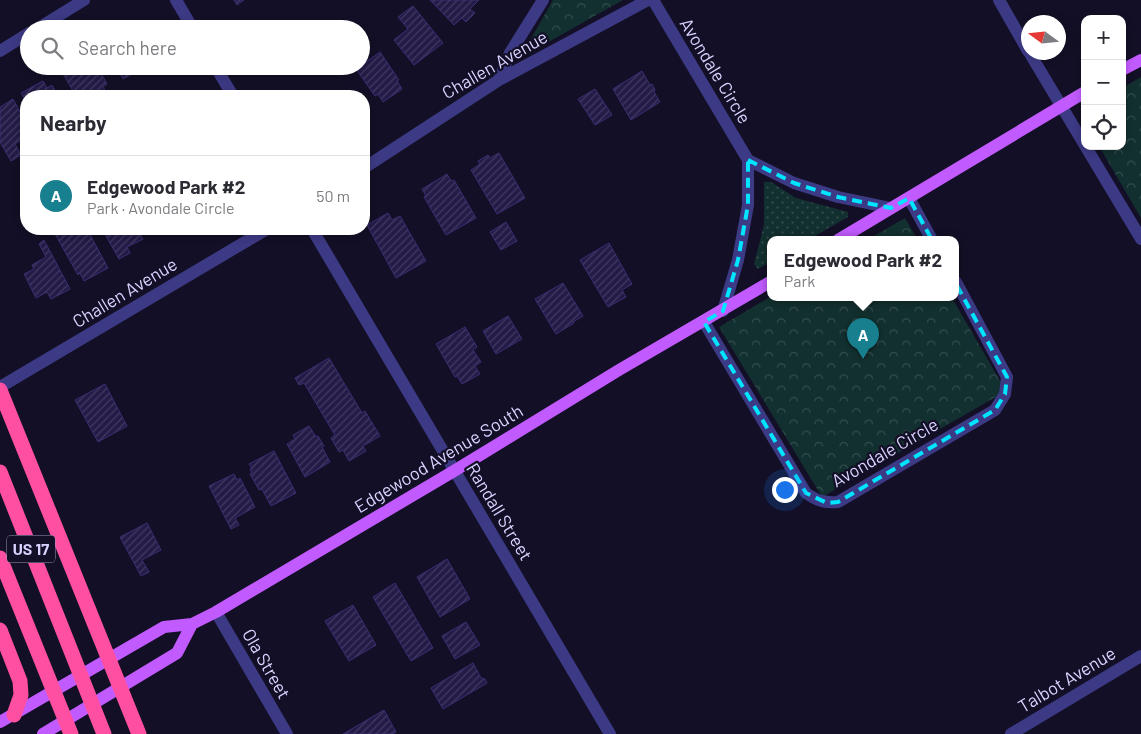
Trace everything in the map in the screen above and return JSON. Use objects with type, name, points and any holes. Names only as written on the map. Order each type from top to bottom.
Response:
[{"type":"highway","points":[[0,388],[138,734]]},
{"type":"highway","name":"US 17","points":[[0,472],[104,734]]},
{"type":"highway","name":"US 17","points":[[0,558],[71,734]]},
{"type":"highway","points":[[0,630],[20,681],[21,696],[14,715]]},
{"type":"main road","points":[[1126,68],[1141,60]]},
{"type":"main road","points":[[845,236],[1081,94]]},
{"type":"main road","points":[[704,322],[767,284]]},
{"type":"main road","name":"Edgewood Avenue South","points":[[0,722],[164,627],[192,624],[216,612],[454,471],[619,370],[704,322]]},
{"type":"main road","points":[[43,734],[177,653],[192,624]]},
{"type":"street","points":[[52,20],[84,0]]},
{"type":"street","points":[[176,0],[188,20]]},
{"type":"street","points":[[499,80],[510,53],[543,0]]},
{"type":"street","name":"Challen Avenue","points":[[370,164],[499,80],[648,0]]},
{"type":"street","name":"Avondale Circle","points":[[652,0],[748,160]]},
{"type":"street","points":[[999,0],[1021,38]]},
{"type":"street","points":[[0,51],[20,39]]},
{"type":"street","points":[[1034,60],[1141,239]]},
{"type":"street","points":[[220,75],[229,90]]},
{"type":"street","points":[[723,311],[738,260],[748,205],[748,160],[794,183],[838,196],[891,208]]},
{"type":"street","points":[[909,198],[930,236]]},
{"type":"street","name":"Challen Avenue","points":[[0,388],[257,235]]},
{"type":"street","name":"Randall Street","points":[[316,235],[610,734]]},
{"type":"street","name":"Avondale Circle","points":[[704,322],[806,493],[814,500],[827,503],[838,502],[995,410],[1005,394],[1007,377],[959,288]]},
{"type":"street","name":"Ola Street","points":[[216,612],[287,734]]},
{"type":"street","name":"Talbot Avenue","points":[[1011,734],[1141,656]]},
{"type":"highlighted area","points":[[748,160],[794,183],[838,197],[891,208],[909,198],[1007,377],[1005,394],[995,410],[838,502],[827,503],[806,493],[704,322],[723,311],[738,260],[748,205]]},
{"type":"green space","points":[[553,0],[623,0],[520,58]]},
{"type":"green space","points":[[1141,77],[1141,218],[1101,150],[1126,150],[1126,86]]},
{"type":"green space","points":[[764,182],[771,182],[796,198],[848,212],[848,217],[815,236],[767,236],[767,264],[758,269],[754,264],[764,225]]},
{"type":"green space","points":[[905,218],[916,236],[874,236]]},
{"type":"green space","points":[[767,299],[767,301],[954,301],[1006,391],[822,497],[719,327]]},
{"type":"building","points":[[234,0],[244,0],[237,5]]},
{"type":"building","points":[[430,0],[479,0],[470,9],[475,13],[466,22],[462,18],[454,25]]},
{"type":"building","points":[[413,6],[443,43],[414,65],[394,40],[408,29],[398,17]]},
{"type":"building","points":[[380,52],[399,80],[397,81],[402,89],[383,102],[378,94],[375,96],[360,75],[370,75],[370,59]]},
{"type":"building","points":[[642,71],[650,85],[652,84],[660,102],[631,120],[613,89]]},
{"type":"building","points":[[64,75],[102,75],[107,84],[103,87],[105,90],[72,90]]},
{"type":"building","points":[[121,75],[130,75],[123,79]]},
{"type":"building","points":[[43,81],[47,88],[52,85],[55,90],[26,90]]},
{"type":"building","points":[[595,89],[612,115],[595,125],[578,99]]},
{"type":"building","points":[[13,99],[20,112],[20,141],[15,144],[20,156],[11,161],[0,142],[0,107]]},
{"type":"building","points":[[499,153],[525,198],[497,214],[471,170],[480,164],[478,161],[488,155],[490,158]]},
{"type":"building","points":[[447,174],[451,181],[454,180],[476,218],[446,235],[424,197],[426,196],[422,189]]},
{"type":"building","points":[[388,213],[392,220],[400,216],[426,261],[396,278],[370,230],[370,223]]},
{"type":"building","points":[[506,222],[517,241],[501,250],[490,232]]},
{"type":"building","points":[[56,235],[90,235],[108,268],[84,281],[80,273],[78,275]]},
{"type":"building","points":[[105,235],[141,235],[143,239],[127,247],[130,253],[119,259]]},
{"type":"building","points":[[44,240],[70,289],[51,299],[47,292],[36,298],[24,274],[34,269],[32,265],[46,257],[39,244]]},
{"type":"building","points":[[609,243],[632,284],[622,290],[626,297],[608,307],[580,260]]},
{"type":"building","points":[[563,283],[583,316],[556,334],[535,299]]},
{"type":"building","points":[[508,316],[522,339],[496,354],[483,331]]},
{"type":"building","points":[[465,327],[477,347],[473,350],[481,362],[475,366],[480,374],[462,384],[457,376],[455,377],[436,344]]},
{"type":"building","points":[[329,358],[362,413],[365,411],[380,436],[363,446],[366,451],[349,461],[343,450],[339,452],[331,438],[335,435],[304,383],[299,385],[295,378]]},
{"type":"building","points":[[105,384],[127,426],[98,442],[75,400]]},
{"type":"building","points":[[309,426],[324,446],[322,447],[330,462],[305,477],[287,444],[295,439],[293,435]]},
{"type":"building","points":[[274,451],[296,493],[271,506],[262,489],[259,490],[250,474],[252,473],[250,469],[252,468],[249,464]]},
{"type":"building","points":[[234,474],[237,480],[240,478],[255,507],[235,518],[239,525],[231,529],[209,486]]},
{"type":"building","points":[[147,523],[161,550],[142,560],[149,572],[141,576],[120,537]]},
{"type":"building","points":[[447,559],[470,599],[440,617],[417,577]]},
{"type":"building","points":[[395,583],[433,648],[411,661],[373,597]]},
{"type":"building","points":[[353,605],[376,645],[349,661],[325,621]]},
{"type":"building","points":[[466,622],[480,645],[455,659],[442,636]]},
{"type":"building","points":[[473,663],[481,678],[485,679],[487,683],[443,709],[431,688]]},
{"type":"building","points":[[384,710],[396,732],[393,734],[343,734]]},
{"type":"place","name":"Edgewood Park #2","points":[[863,359]]}]
